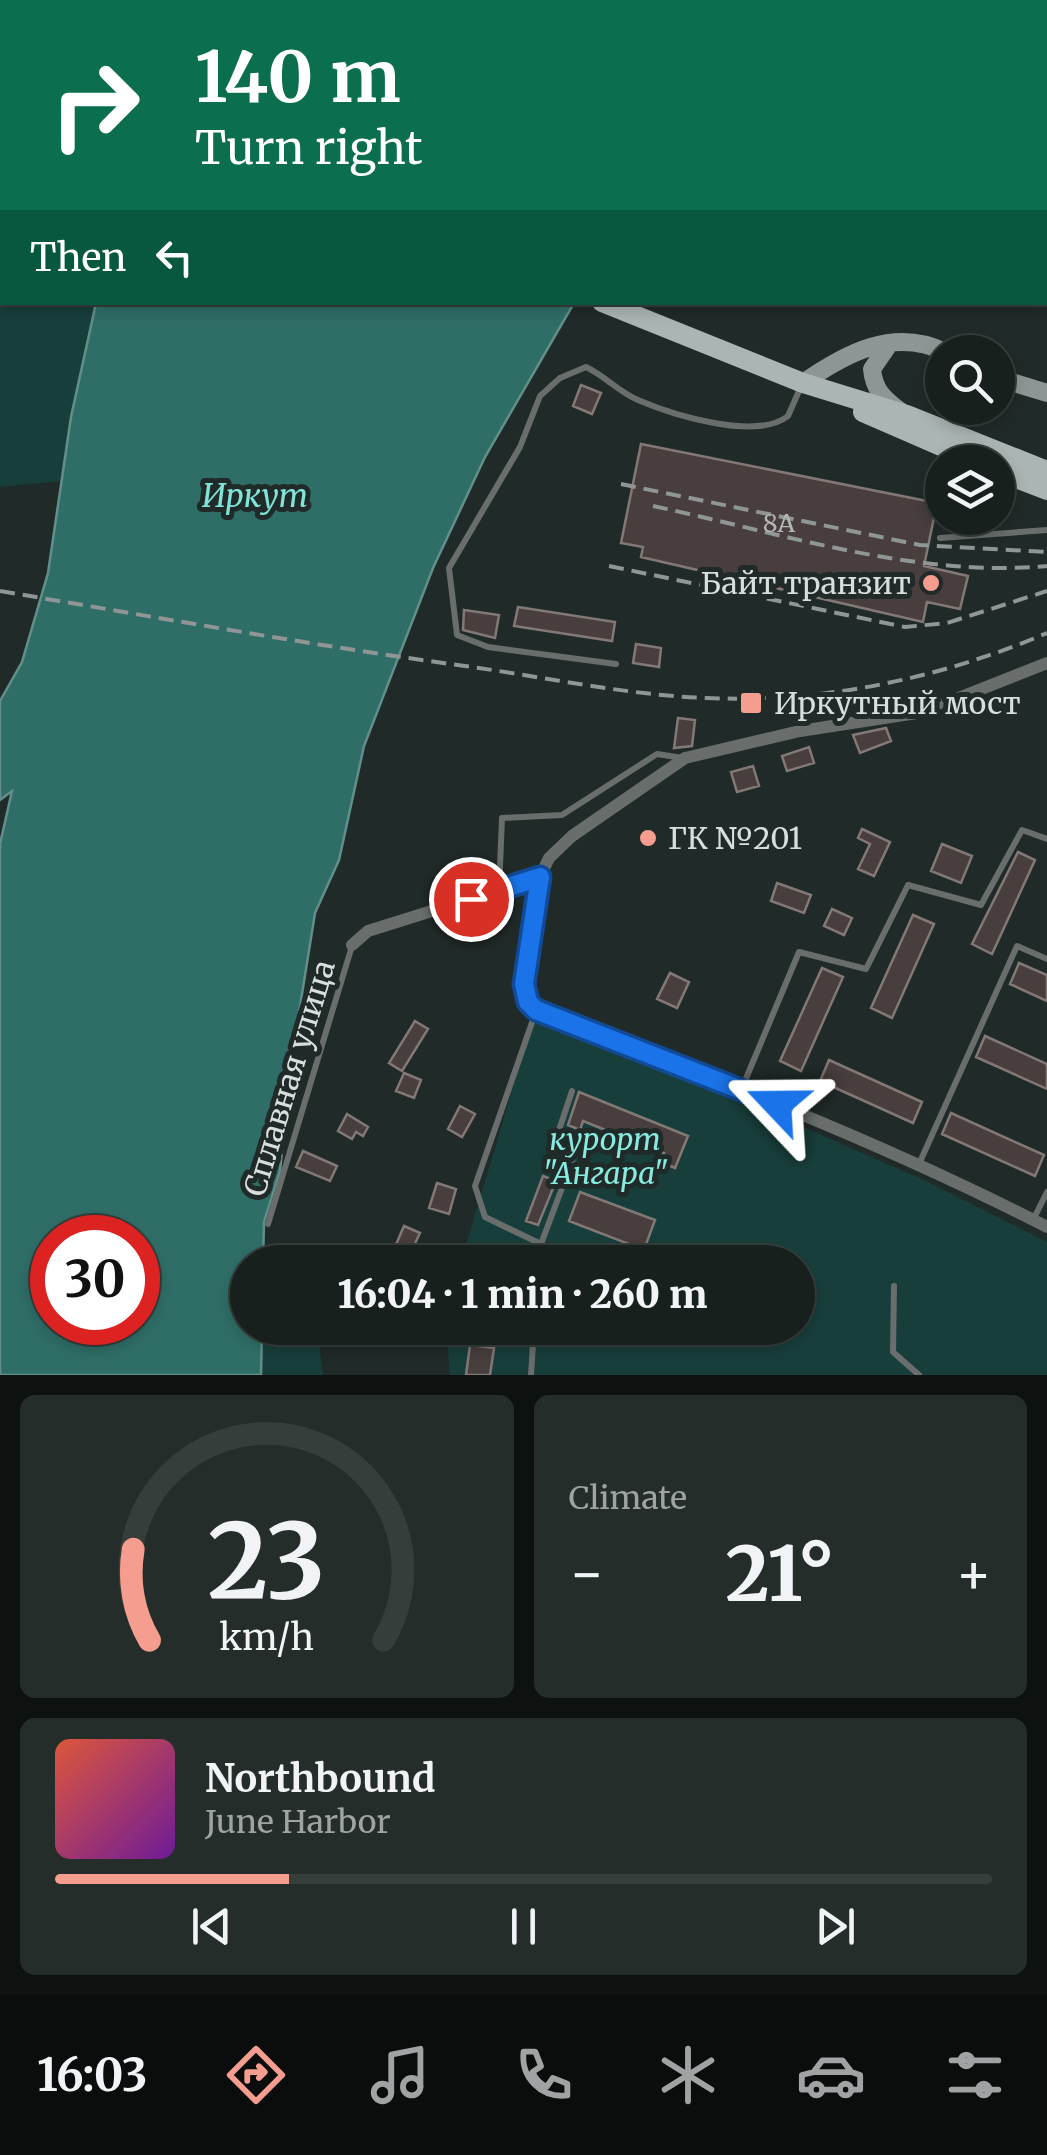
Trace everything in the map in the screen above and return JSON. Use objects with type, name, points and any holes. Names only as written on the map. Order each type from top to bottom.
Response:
[{"type":"main road","points":[[609,305],[803,383],[940,445]]},
{"type":"main road","points":[[803,383],[848,355],[890,343],[925,342]]},
{"type":"main road","points":[[890,343],[872,369],[874,383],[882,398],[906,416]]},
{"type":"main road","points":[[803,383],[906,416],[1042,469]]},
{"type":"main road","points":[[1015,383],[1047,393]]},
{"type":"main road","points":[[1015,478],[1047,490]]},
{"type":"street","points":[[1047,663],[923,712],[800,731],[685,758],[572,836],[550,858],[540,877],[524,984],[528,1002],[536,1010],[741,1088],[919,1165],[1047,1227]]},
{"type":"street","points":[[352,944],[368,931],[540,877]]},
{"type":"lane","points":[[616,664],[488,648],[467,642],[454,628],[448,568],[520,447],[540,396],[560,378],[586,367],[640,401],[733,426],[761,429],[788,416],[803,383]]},
{"type":"lane","points":[[940,538],[1047,530]]},
{"type":"lane","points":[[499,891],[502,818],[562,815],[657,754],[685,758]]},
{"type":"lane","points":[[741,1088],[798,952],[866,969],[908,884],[980,905],[1022,830],[1047,839]]},
{"type":"lane","name":"Сплавная улица","points":[[268,1224],[352,944]]},
{"type":"lane","points":[[919,1165],[1017,946],[1047,959]]},
{"type":"lane","points":[[536,1010],[474,1186],[485,1217],[540,1244],[580,1140],[558,1130],[572,1091]]},
{"type":"lane","points":[[1034,1220],[1047,1192]]},
{"type":"lane","points":[[894,1286],[893,1352],[918,1375]]},
{"type":"lane","points":[[531,1375],[533,1345]]},
{"type":"green space","points":[[0,305],[96,305],[61,481],[0,487]]},
{"type":"green space","name":"курорт \"Ангара\"","points":[[536,1010],[924,1180],[1047,1242],[1047,1375],[450,1375],[447,1345],[815,1345],[815,1245],[466,1245]]},
{"type":"green space","points":[[262,1345],[319,1345],[323,1375],[261,1375]]},
{"type":"water","name":"Иркут","points":[[96,305],[573,305],[485,457],[433,568],[364,746],[339,860],[315,913],[290,1069],[280,1171],[264,1222],[263,1245],[230,1245],[230,1345],[262,1345],[261,1375],[0,1375],[0,844],[12,791],[0,800],[0,701],[22,662],[48,573],[71,417]]},
{"type":"building","points":[[581,385],[601,393],[592,414],[573,406]]},
{"type":"building","points":[[641,444],[925,501],[925,535],[930,535],[924,566],[968,576],[960,609],[927,602],[923,622],[641,557],[643,547],[621,543]]},
{"type":"building","points":[[518,607],[615,622],[612,641],[514,626]]},
{"type":"building","points":[[464,610],[499,615],[495,638],[463,630]]},
{"type":"building","points":[[636,644],[661,648],[659,667],[633,663]]},
{"type":"building","points":[[678,718],[695,720],[692,746],[674,748]]},
{"type":"building","points":[[886,728],[891,741],[860,753],[853,735]]},
{"type":"building","points":[[809,747],[814,763],[787,771],[782,756]]},
{"type":"building","points":[[753,766],[759,786],[737,792],[731,772]]},
{"type":"building","points":[[862,829],[890,842],[874,876],[858,869],[870,844],[858,838]]},
{"type":"building","points":[[942,844],[972,856],[961,883],[931,871]]},
{"type":"building","points":[[1018,852],[1035,860],[992,954],[972,944]]},
{"type":"building","points":[[777,883],[811,895],[804,913],[771,901]]},
{"type":"building","points":[[832,909],[852,918],[844,935],[824,926]]},
{"type":"building","points":[[913,915],[934,924],[892,1018],[871,1008]]},
{"type":"building","points":[[1019,963],[1047,975],[1047,1001],[1010,984]]},
{"type":"building","points":[[822,968],[843,977],[801,1071],[780,1061]]},
{"type":"building","points":[[670,973],[689,982],[677,1008],[657,999]]},
{"type":"building","points":[[415,1021],[428,1029],[402,1071],[389,1063]]},
{"type":"building","points":[[985,1036],[1047,1064],[1047,1089],[976,1057]]},
{"type":"building","points":[[829,1060],[922,1102],[913,1123],[820,1081]]},
{"type":"building","points":[[404,1073],[421,1080],[414,1098],[396,1091]]},
{"type":"building","points":[[579,1092],[688,1136],[675,1168],[661,1162],[664,1153],[633,1141],[631,1147],[611,1139],[613,1133],[583,1121],[580,1130],[568,1125]]},
{"type":"building","points":[[460,1106],[475,1114],[462,1137],[448,1129]]},
{"type":"building","points":[[951,1113],[1044,1155],[1035,1176],[942,1134]]},
{"type":"building","points":[[347,1114],[368,1127],[363,1136],[356,1132],[352,1139],[338,1131]]},
{"type":"building","points":[[303,1151],[337,1166],[330,1181],[296,1167]]},
{"type":"building","points":[[543,1176],[556,1181],[538,1225],[526,1221]]},
{"type":"building","points":[[437,1183],[456,1189],[449,1214],[429,1208]]},
{"type":"building","points":[[580,1192],[655,1220],[646,1245],[631,1245],[569,1221]]},
{"type":"building","points":[[404,1226],[420,1233],[414,1245],[396,1245]]},
{"type":"building","points":[[470,1345],[494,1348],[490,1375],[466,1375]]},
{"type":"railway","points":[[621,484],[920,545],[1047,552]]},
{"type":"railway","points":[[653,506],[898,559],[997,568],[1047,566]]},
{"type":"railway","points":[[609,566],[905,627],[947,623],[1047,591]]},
{"type":"railway","points":[[0,591],[586,685],[706,698],[793,696],[880,685],[965,663],[1047,633]]},
{"type":"place","name":"Байт транзит","points":[[931,583]]},
{"type":"place","name":"Иркутный мост","points":[[751,703]]},
{"type":"place","name":"ГК №201","points":[[648,838]]},
{"type":"route","points":[[471,899],[540,877],[524,984],[528,1002],[536,1010],[777,1104]]}]
